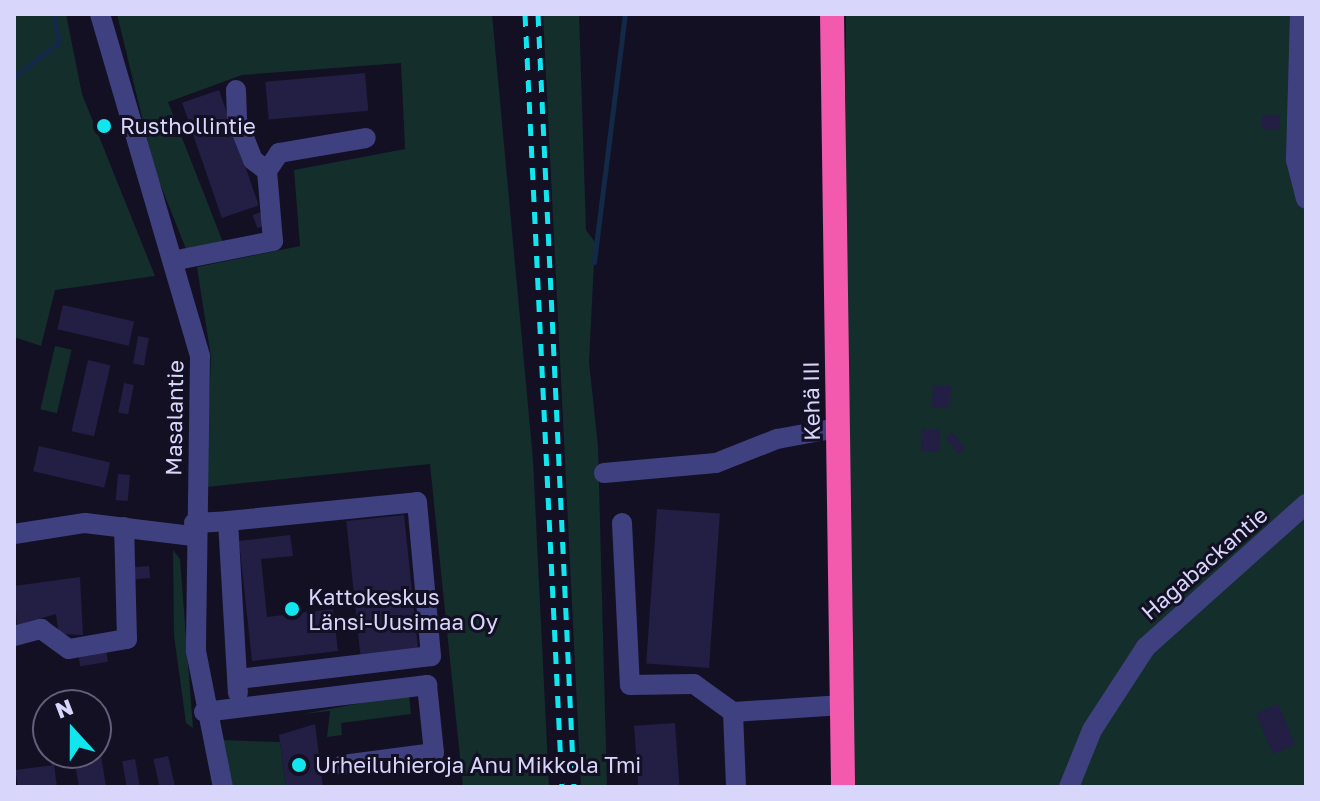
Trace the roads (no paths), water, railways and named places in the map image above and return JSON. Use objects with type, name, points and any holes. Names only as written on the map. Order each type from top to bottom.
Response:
[{"type":"highway","name":"Kehä III","points":[[832,14],[843,787]]},
{"type":"street","name":"Masalantie","points":[[100,14],[127,119],[177,260],[200,357],[193,529],[204,712],[223,787]]},
{"type":"street","points":[[1300,14],[1296,160],[1306,199]]},
{"type":"street","points":[[236,90],[237,120],[253,160],[267,171]]},
{"type":"street","points":[[177,260],[273,241],[267,171],[279,153],[366,138]]},
{"type":"street","points":[[604,473],[716,463],[789,435],[837,428]]},
{"type":"street","points":[[14,534],[85,523],[193,529],[228,521],[417,502],[431,656],[239,679]]},
{"type":"street","name":"Hagabackantie","points":[[1069,787],[1092,730],[1146,647],[1306,504]]},
{"type":"street","points":[[228,521],[239,679],[234,708]]},
{"type":"street","points":[[622,523],[630,685],[694,684],[733,712],[843,705]]},
{"type":"street","points":[[14,636],[41,629],[69,649],[127,639],[124,527]]},
{"type":"street","points":[[204,712],[427,685],[434,753],[343,765]]},
{"type":"street","points":[[733,712],[736,787]]},
{"type":"waterway","points":[[594,262],[625,14]]},
{"type":"waterway","points":[[14,77],[59,42],[54,18]]},
{"type":"railway","points":[[525,14],[562,787]]},
{"type":"railway","points":[[538,14],[574,787]]},
{"type":"place","name":"Rusthollintie","points":[[104,126]]},
{"type":"place","name":"Kattokeskus Länsi-Uusimaa Oy","points":[[292,609]]},
{"type":"place","name":"Urheiluhieroja Anu Mikkola Tmi","points":[[299,765]]}]
